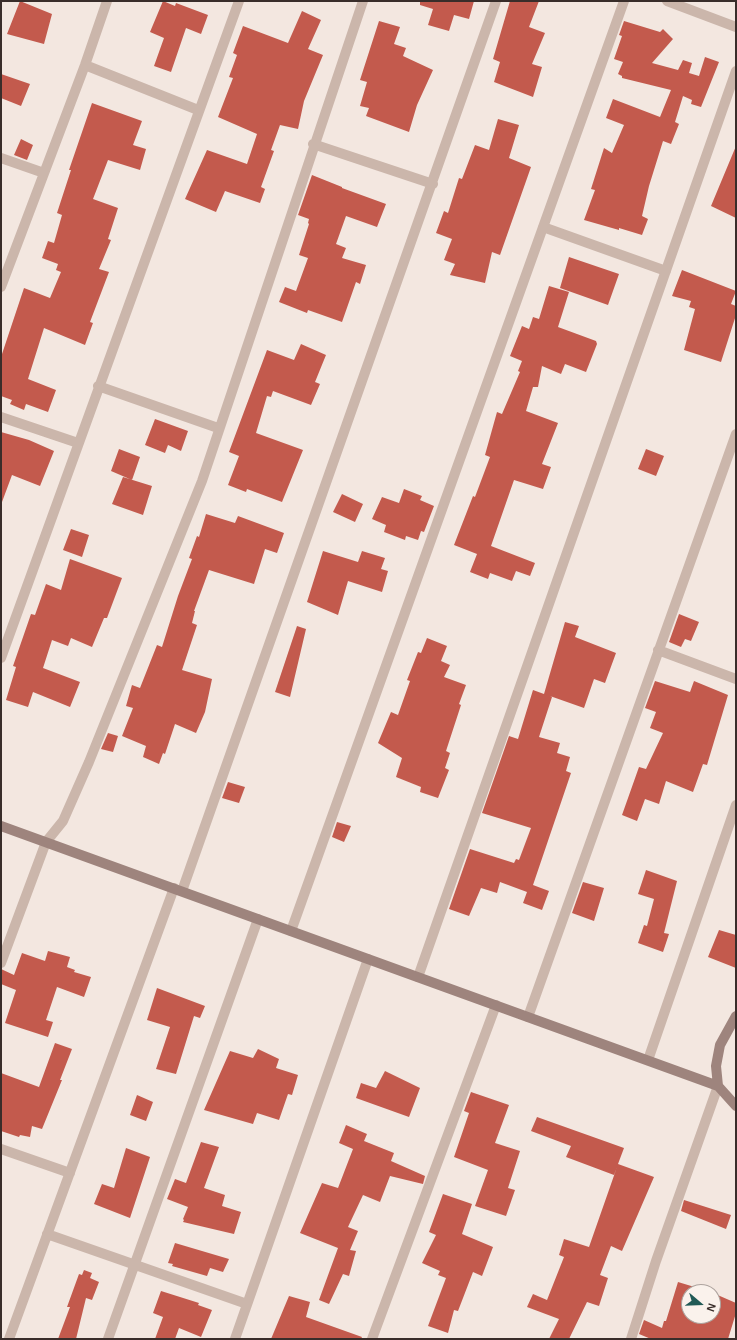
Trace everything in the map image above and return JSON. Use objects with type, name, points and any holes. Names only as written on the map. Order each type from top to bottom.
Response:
[{"type":"street","points":[[1,287],[85,65],[106,1]]},
{"type":"street","points":[[1,658],[98,386],[239,1]]},
{"type":"street","points":[[1,964],[46,842],[63,821],[89,762],[202,481],[218,428],[313,144],[363,1]]},
{"type":"street","points":[[9,1339],[47,1234],[178,890],[433,184],[496,1]]},
{"type":"street","points":[[291,931],[624,1]]},
{"type":"street","points":[[667,1],[736,27]]},
{"type":"street","points":[[85,65],[198,110]]},
{"type":"street","points":[[418,977],[736,70]]},
{"type":"street","points":[[313,144],[433,184]]},
{"type":"street","points":[[1,158],[44,173]]},
{"type":"street","points":[[543,227],[666,271]]},
{"type":"street","points":[[98,386],[218,428]]},
{"type":"street","points":[[1,417],[78,443]]},
{"type":"street","points":[[528,1017],[736,434]]},
{"type":"street","points":[[658,650],[736,680]]},
{"type":"street","points":[[648,1060],[736,805]]},
{"type":"street","points":[[1,826],[718,1086],[736,1106]]},
{"type":"street","points":[[108,1339],[258,919]]},
{"type":"street","points":[[235,1339],[368,959]]},
{"type":"street","points":[[372,1339],[496,1005]]},
{"type":"street","points":[[631,1339],[656,1262],[718,1086],[716,1066],[720,1046],[736,1016]]},
{"type":"street","points":[[1,1148],[70,1173]]},
{"type":"street","points":[[47,1234],[247,1304]]},
{"type":"building","points":[[20,1],[52,14],[44,44],[7,34]]},
{"type":"building","points":[[163,1],[175,6],[176,3],[208,15],[201,34],[186,28],[171,72],[154,66],[164,38],[150,32]]},
{"type":"building","points":[[420,1],[474,1],[469,19],[454,15],[449,31],[428,25],[433,9],[420,5]]},
{"type":"building","points":[[510,1],[539,1],[529,27],[545,33],[532,64],[542,67],[533,97],[494,82],[500,62],[493,59]]},
{"type":"building","points":[[302,11],[321,20],[308,49],[323,55],[304,101],[298,129],[280,125],[271,150],[274,151],[261,187],[265,189],[260,203],[225,191],[216,212],[185,199],[207,150],[247,164],[257,134],[218,117],[233,78],[229,77],[237,55],[233,53],[243,26],[288,43]]},
{"type":"building","points":[[379,21],[400,27],[394,44],[406,48],[403,56],[433,70],[417,105],[409,132],[366,116],[369,108],[360,106],[367,82],[360,80]]},
{"type":"building","points":[[624,21],[660,32],[663,29],[673,39],[652,63],[678,70],[683,60],[692,63],[689,73],[699,76],[705,57],[719,62],[701,107],[691,104],[692,100],[683,96],[675,122],[679,124],[671,144],[663,141],[649,186],[642,216],[648,219],[642,235],[584,220],[595,190],[591,189],[604,148],[612,153],[624,125],[606,118],[613,99],[660,117],[671,90],[622,78],[622,76],[618,74],[623,62],[614,59],[622,36],[619,35]]},
{"type":"building","points":[[1,74],[30,84],[21,106],[1,98]]},
{"type":"building","points":[[92,103],[142,121],[133,145],[146,149],[140,170],[108,160],[93,199],[118,208],[108,239],[111,240],[99,269],[109,272],[90,322],[93,323],[85,345],[44,328],[28,379],[56,390],[48,412],[26,404],[24,410],[10,404],[12,400],[1,396],[1,357],[24,288],[50,298],[61,272],[56,270],[58,264],[42,258],[48,241],[54,243],[62,215],[57,213],[71,170],[69,170]]},
{"type":"building","points":[[498,119],[519,125],[509,158],[531,167],[500,255],[492,252],[485,283],[450,275],[455,264],[444,260],[452,239],[436,233],[444,211],[448,213],[459,178],[462,179],[475,145],[489,150]]},
{"type":"building","points":[[21,139],[33,145],[27,160],[14,155]]},
{"type":"building","points":[[736,146],[736,218],[711,206]]},
{"type":"building","points":[[312,175],[386,204],[377,227],[346,216],[336,244],[346,248],[342,258],[366,265],[360,284],[356,282],[342,322],[308,310],[307,313],[279,302],[285,287],[296,291],[308,258],[299,255],[309,224],[309,219],[298,215]]},
{"type":"building","points":[[569,257],[619,274],[608,305],[560,288]]},
{"type":"building","points":[[682,270],[736,291],[731,304],[736,306],[736,315],[721,362],[684,350],[695,309],[689,307],[691,301],[672,296]]},
{"type":"building","points":[[549,286],[569,292],[558,327],[596,341],[597,344],[586,372],[565,364],[561,374],[542,366],[538,387],[533,387],[526,411],[558,423],[542,464],[551,467],[543,489],[514,480],[491,546],[535,563],[530,576],[516,571],[512,581],[490,573],[488,579],[470,572],[477,554],[454,545],[473,496],[475,497],[490,457],[485,455],[497,412],[502,414],[520,372],[518,371],[522,361],[510,356],[522,326],[529,329],[533,317],[539,319]]},
{"type":"building","points":[[301,344],[326,355],[315,382],[320,384],[311,405],[273,391],[271,397],[267,396],[256,433],[303,450],[282,502],[247,489],[246,492],[228,485],[239,456],[229,452],[267,350],[294,360]]},
{"type":"building","points":[[155,419],[188,431],[181,451],[168,445],[165,453],[145,445]]},
{"type":"building","points":[[1,432],[29,440],[54,451],[40,486],[12,475],[2,502]]},
{"type":"building","points":[[119,449],[140,457],[132,480],[111,471]]},
{"type":"building","points":[[646,449],[664,456],[656,476],[638,469]]},
{"type":"building","points":[[123,477],[152,486],[143,515],[112,504]]},
{"type":"building","points":[[404,489],[422,496],[420,500],[434,506],[424,532],[421,531],[418,540],[406,536],[405,540],[384,532],[386,525],[372,519],[382,497],[399,503]]},
{"type":"building","points":[[342,494],[363,504],[355,522],[333,512]]},
{"type":"building","points":[[206,514],[235,523],[238,516],[284,533],[277,553],[265,549],[254,584],[209,570],[194,611],[192,623],[197,625],[182,670],[212,679],[205,712],[196,733],[175,724],[165,754],[163,753],[159,764],[143,757],[146,746],[122,736],[133,708],[126,706],[132,685],[140,688],[157,645],[162,647],[178,596],[192,559],[189,558],[197,536],[199,537]]},
{"type":"building","points":[[71,529],[89,535],[82,557],[63,550]]},
{"type":"building","points":[[323,551],[358,562],[362,551],[385,558],[381,569],[388,571],[382,592],[348,581],[338,615],[307,602]]},
{"type":"building","points":[[70,559],[122,578],[107,618],[104,618],[92,647],[71,638],[68,646],[52,640],[43,668],[80,682],[70,707],[33,692],[28,707],[6,700],[16,667],[13,666],[31,614],[35,615],[46,584],[61,590]]},
{"type":"building","points":[[679,614],[699,622],[691,641],[685,639],[681,647],[669,642]]},
{"type":"building","points":[[565,622],[579,626],[575,637],[616,653],[605,683],[594,679],[584,708],[550,696],[552,697],[539,737],[560,743],[557,753],[570,757],[566,771],[571,773],[533,885],[549,891],[542,910],[523,903],[527,892],[500,882],[497,893],[481,888],[469,916],[449,909],[470,849],[514,863],[516,859],[519,860],[531,828],[482,813],[509,736],[518,739],[533,690],[544,694]]},
{"type":"building","points":[[297,626],[306,629],[290,697],[275,692]]},
{"type":"building","points":[[427,638],[447,646],[441,661],[450,665],[444,677],[466,685],[446,751],[450,753],[445,768],[449,770],[438,798],[420,792],[421,787],[396,777],[402,758],[378,743],[391,712],[398,715],[410,681],[407,680],[418,652],[421,653]]},
{"type":"building","points":[[655,681],[690,692],[694,681],[728,695],[707,765],[703,764],[693,792],[666,781],[659,804],[645,799],[637,821],[622,815],[639,767],[646,769],[663,733],[650,728],[656,712],[645,708]]},
{"type":"building","points":[[108,733],[118,736],[113,752],[101,749]]},
{"type":"building","points":[[228,782],[245,787],[239,803],[222,798]]},
{"type":"building","points":[[337,822],[351,826],[344,842],[332,837]]},
{"type":"building","points":[[646,870],[677,881],[664,933],[669,934],[663,952],[638,943],[644,925],[647,926],[654,899],[638,894]]},
{"type":"building","points":[[583,882],[604,888],[594,921],[572,913]]},
{"type":"building","points":[[719,930],[736,935],[736,968],[708,957]]},
{"type":"building","points":[[48,951],[70,957],[67,967],[75,970],[74,972],[91,977],[84,997],[57,987],[46,1020],[53,1022],[48,1037],[5,1023],[16,990],[1,984],[1,969],[14,975],[22,953],[45,961]]},
{"type":"building","points":[[157,988],[205,1006],[200,1018],[194,1016],[176,1074],[156,1069],[170,1027],[147,1020]]},
{"type":"building","points":[[55,1043],[72,1049],[60,1080],[62,1080],[42,1129],[32,1126],[30,1137],[20,1135],[19,1137],[1,1131],[1,1073],[39,1087]]},
{"type":"building","points":[[258,1049],[279,1059],[276,1068],[298,1075],[292,1095],[288,1094],[279,1120],[257,1113],[253,1124],[204,1110],[230,1051],[253,1058]]},
{"type":"building","points":[[385,1071],[420,1088],[409,1117],[356,1098],[361,1083],[376,1088]]},
{"type":"building","points":[[471,1092],[509,1105],[495,1143],[520,1151],[508,1188],[515,1190],[506,1216],[475,1206],[488,1170],[454,1157],[469,1113],[464,1111]]},
{"type":"building","points":[[137,1095],[153,1102],[146,1121],[130,1115]]},
{"type":"building","points":[[537,1117],[624,1148],[618,1164],[654,1177],[622,1251],[611,1246],[600,1275],[608,1278],[599,1306],[587,1302],[569,1339],[549,1339],[559,1319],[527,1307],[533,1294],[547,1300],[564,1257],[559,1255],[564,1239],[589,1247],[617,1167],[614,1175],[566,1157],[571,1146],[531,1131]]},
{"type":"building","points":[[346,1125],[367,1134],[364,1141],[394,1153],[391,1161],[425,1176],[423,1184],[390,1176],[380,1202],[363,1195],[348,1227],[358,1231],[350,1250],[356,1251],[349,1276],[343,1274],[329,1304],[319,1300],[338,1248],[300,1233],[322,1183],[338,1188],[353,1149],[339,1143]]},
{"type":"building","points":[[201,1142],[219,1147],[204,1188],[225,1195],[222,1206],[241,1212],[234,1234],[183,1222],[188,1207],[167,1199],[175,1179],[186,1183]]},
{"type":"building","points":[[126,1148],[150,1157],[130,1218],[94,1204],[102,1184],[114,1188]]},
{"type":"building","points":[[443,1194],[472,1204],[462,1234],[493,1247],[482,1276],[473,1272],[458,1311],[454,1310],[448,1333],[428,1326],[446,1278],[438,1275],[440,1271],[422,1263],[436,1235],[429,1232]]},
{"type":"building","points":[[684,1200],[731,1215],[726,1229],[681,1211]]},
{"type":"building","points":[[175,1243],[229,1259],[223,1272],[210,1268],[207,1276],[172,1266],[173,1264],[168,1263]]},
{"type":"building","points":[[84,1270],[92,1273],[90,1278],[99,1282],[92,1300],[86,1298],[76,1339],[58,1339],[70,1307],[67,1307],[79,1274],[82,1275]]},
{"type":"building","points":[[678,1282],[685,1284],[681,1284],[681,1324],[721,1324],[721,1296],[736,1303],[736,1313],[728,1339],[651,1339],[639,1334],[644,1320],[662,1328],[664,1321],[666,1321]]},
{"type":"building","points":[[161,1291],[199,1303],[198,1305],[212,1310],[201,1337],[179,1328],[175,1339],[155,1339],[163,1317],[153,1313]]},
{"type":"building","points":[[289,1296],[310,1302],[306,1317],[362,1337],[361,1339],[271,1339]]}]
